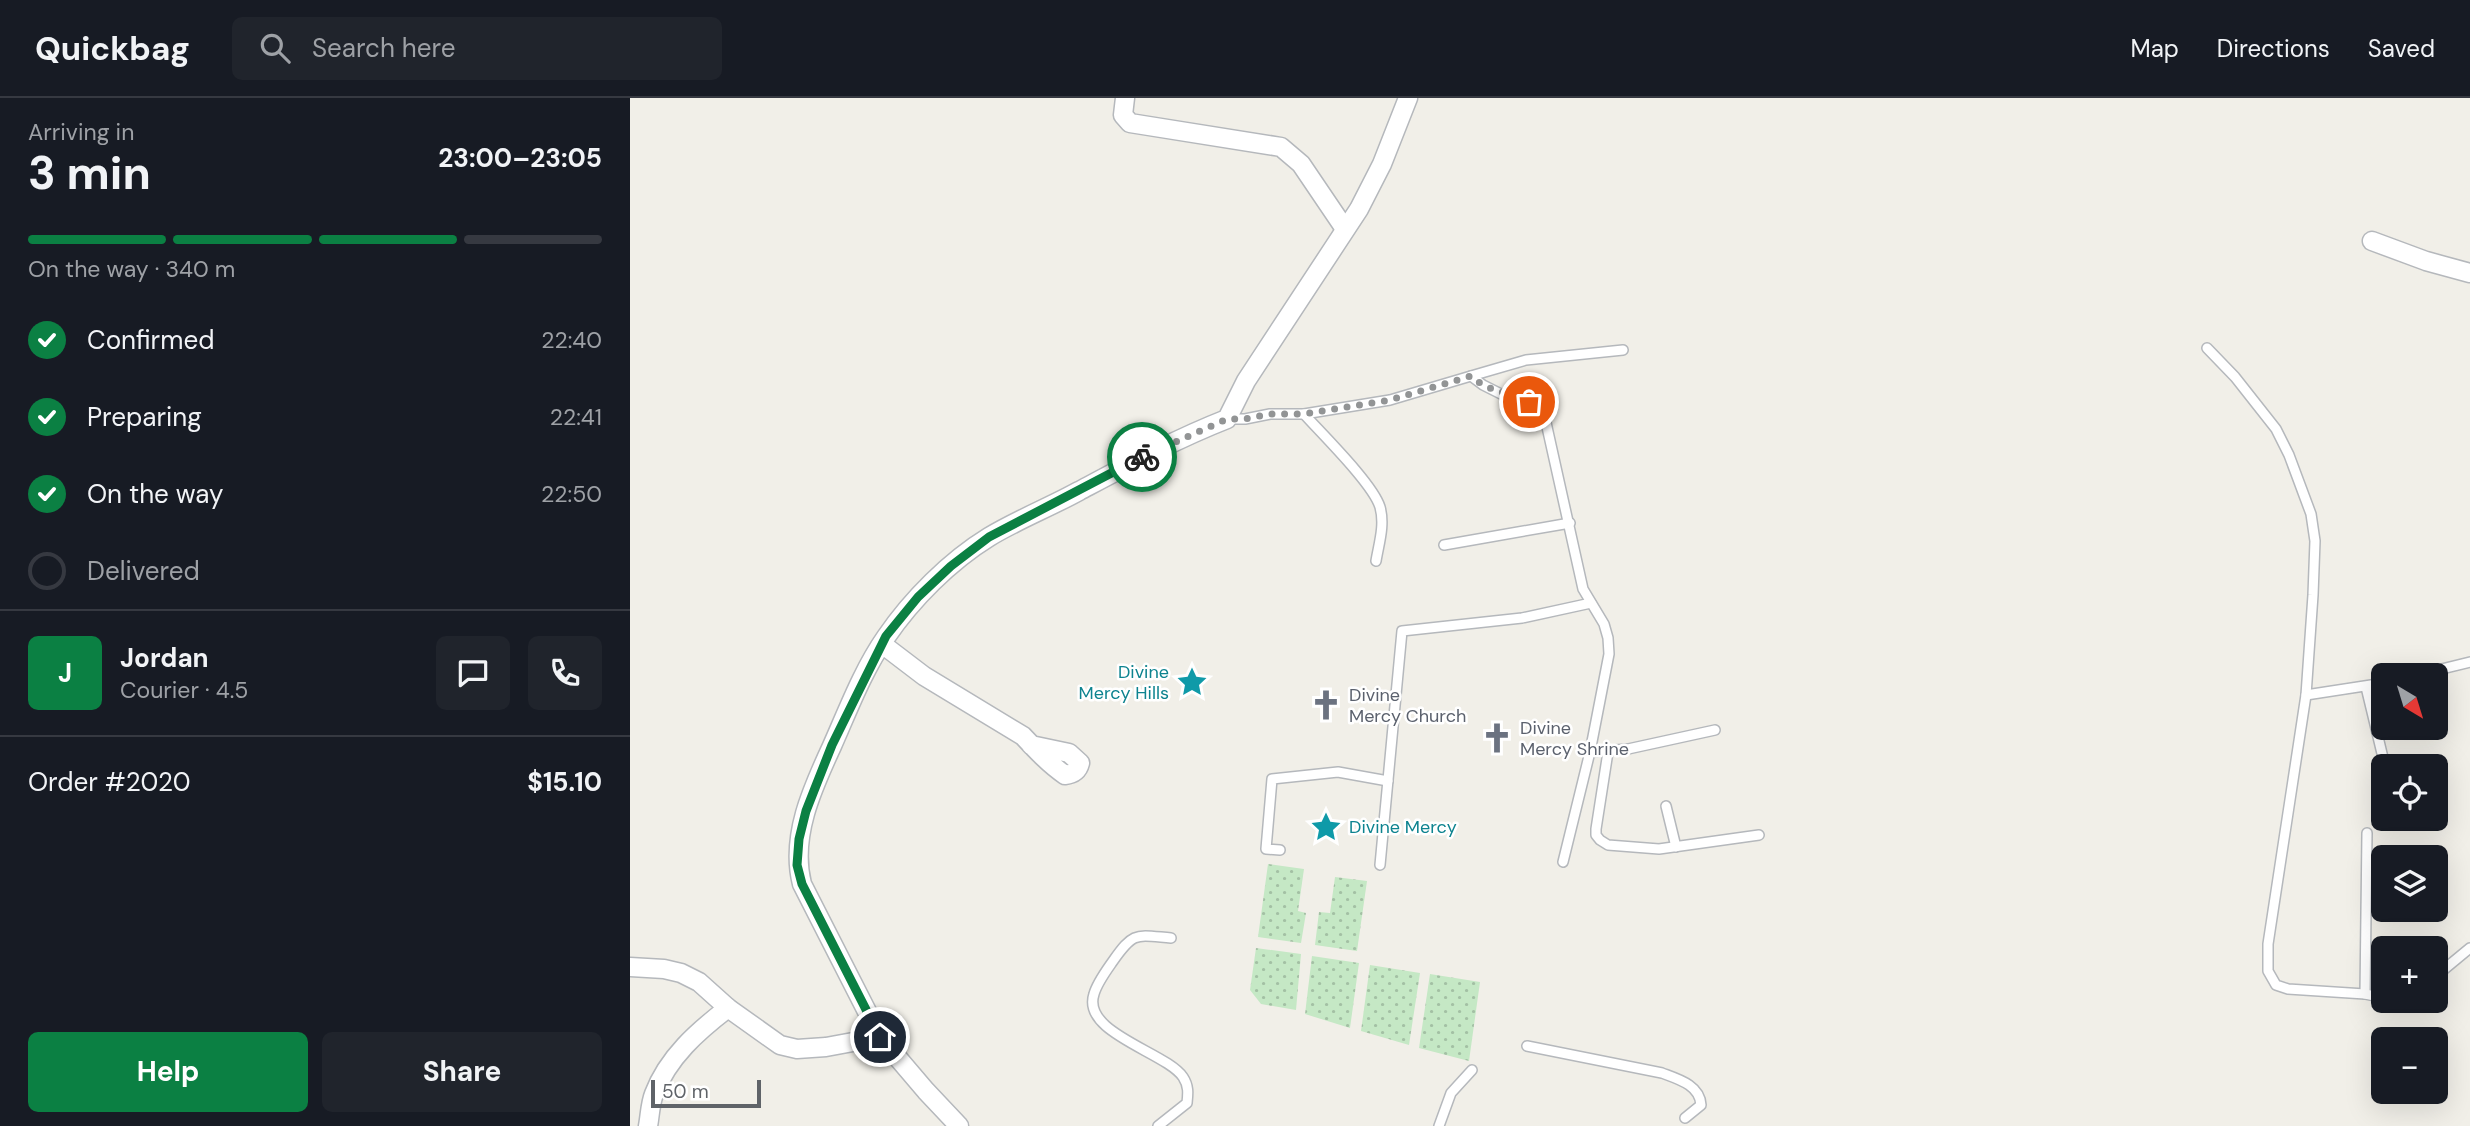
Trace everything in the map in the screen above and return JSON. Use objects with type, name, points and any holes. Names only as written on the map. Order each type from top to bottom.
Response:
[{"type":"street","points":[[1125,98],[1123,114],[1130,123],[1281,147],[1301,164],[1345,229]]},
{"type":"street","points":[[960,1126],[880,1037],[802,884],[797,865],[799,839],[822,769],[882,644],[918,597],[951,566],[989,537],[1152,452],[1227,419],[1246,381],[1359,209],[1382,164],[1408,98]]},
{"type":"street","points":[[2372,241],[2426,261],[2470,273]]},
{"type":"street","points":[[882,644],[903,662],[1002,722],[1031,745]]},
{"type":"street","points":[[630,967],[664,969],[681,973],[699,982],[780,1045],[797,1049],[826,1047],[880,1037]]},
{"type":"street","points":[[648,1126],[653,1097],[670,1063],[687,1043],[728,1007]]},
{"type":"lane","points":[[2207,348],[2235,377],[2276,429],[2289,455],[2311,514],[2315,557],[2306,695],[2272,918],[2268,971],[2276,985],[2288,989],[2371,995]]},
{"type":"lane","points":[[1227,419],[1270,414],[1304,414],[1390,400],[1527,360],[1623,350]]},
{"type":"lane","points":[[1471,376],[1501,394],[1524,399],[1541,412],[1551,437],[1583,589],[1604,624],[1608,638],[1609,654],[1590,752],[1563,862]]},
{"type":"lane","points":[[1304,414],[1361,477],[1379,505],[1382,526],[1376,561]]},
{"type":"lane","points":[[1444,545],[1570,523]]},
{"type":"lane","points":[[1380,866],[1402,631],[1521,618],[1591,603]]},
{"type":"lane","points":[[2448,667],[2470,662]]},
{"type":"lane","points":[[2306,695],[2371,686]]},
{"type":"lane","points":[[2366,687],[2382,754]]},
{"type":"lane","points":[[1590,752],[1608,752],[1715,730]]},
{"type":"lane","points":[[1608,752],[1596,835],[1608,845],[1659,849],[1759,835]]},
{"type":"lane","points":[[1280,850],[1266,849],[1272,779],[1338,772],[1388,781]]},
{"type":"lane","points":[[1666,806],[1676,847]]},
{"type":"lane","points":[[2365,994],[2367,833]]},
{"type":"lane","points":[[1158,1126],[1188,1103],[1189,1090],[1184,1079],[1174,1067],[1118,1035],[1102,1022],[1094,1010],[1093,995],[1132,938],[1137,935],[1171,938]]},
{"type":"lane","points":[[2448,966],[2470,948]]},
{"type":"lane","points":[[1527,1046],[1662,1073],[1680,1080],[1690,1085],[1701,1098],[1697,1111],[1685,1118]]},
{"type":"lane","points":[[1439,1126],[1451,1093],[1472,1070]]},
{"type":"green space","points":[[1268,864],[1304,869],[1298,911],[1306,913],[1301,943],[1258,937]]},
{"type":"green space","points":[[1335,877],[1367,881],[1357,951],[1315,945],[1319,912],[1330,913]]},
{"type":"green space","points":[[1256,948],[1301,954],[1296,1010],[1261,1004],[1250,990]]},
{"type":"green space","points":[[1312,956],[1359,963],[1350,1028],[1305,1014]]},
{"type":"green space","points":[[1370,965],[1420,973],[1409,1045],[1361,1031]]},
{"type":"green space","points":[[1430,974],[1480,982],[1469,1061],[1419,1048]]},
{"type":"way so far","points":[[1142,457],[1227,419],[1270,414],[1304,414],[1390,400],[1471,376],[1501,394],[1529,402]]},
{"type":"place","name":"Divine Mercy Hills","points":[[1192,682]]},
{"type":"place","name":"Divine Mercy Church","points":[[1326,705]]},
{"type":"place","name":"Divine Mercy Shrine","points":[[1497,738]]},
{"type":"place","name":"Divine Mercy","points":[[1326,827]]},
{"type":"route","points":[[880,1037],[802,884],[797,865],[799,839],[806,811],[822,769],[886,636],[918,597],[951,566],[989,537],[1142,457]]}]
